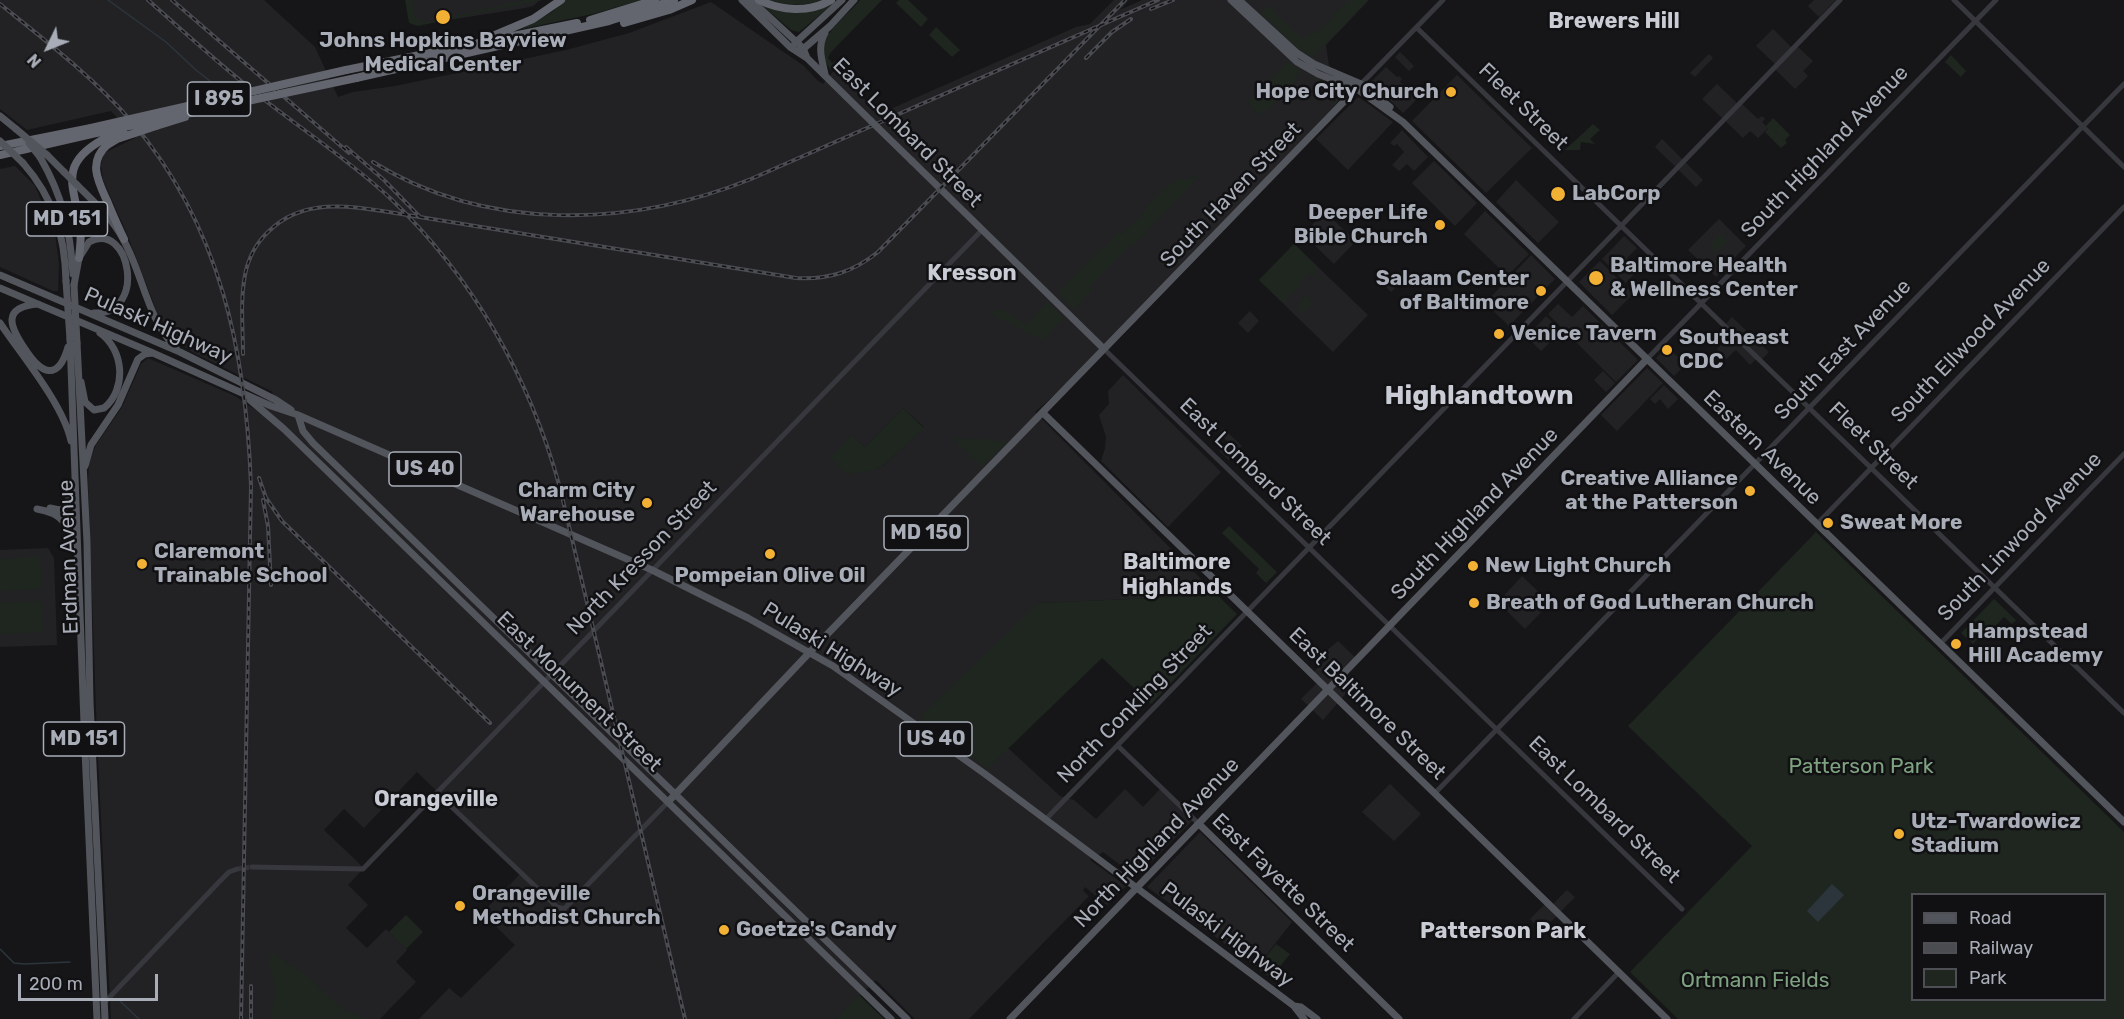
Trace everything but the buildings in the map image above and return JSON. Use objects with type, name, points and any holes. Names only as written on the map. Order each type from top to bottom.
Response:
[{"type":"highway","points":[[469,45],[522,25],[561,0]]},
{"type":"highway","name":"I 895","points":[[0,146],[99,137],[346,70],[580,22],[655,0]]},
{"type":"highway","name":"I 895","points":[[0,154],[99,137],[497,48],[629,16],[674,0]]},
{"type":"highway","points":[[497,48],[641,19],[692,0]]},
{"type":"highway","points":[[759,0],[780,8],[801,9],[831,0]]},
{"type":"highway","points":[[79,258],[80,226],[71,180],[81,157],[99,137],[156,126],[199,113]]},
{"type":"highway","points":[[99,137],[101,151],[96,162],[96,177],[124,239]]},
{"type":"main road","points":[[742,0],[800,50],[829,27],[854,0]]},
{"type":"main road","points":[[751,0],[793,44]]},
{"type":"main road","points":[[793,44],[842,0]]},
{"type":"main road","name":"Eastern Avenue","points":[[1231,0],[1297,62],[1318,74],[1359,86]]},
{"type":"main road","name":"Eastern Avenue","points":[[1239,0],[1297,53],[1382,99],[1566,281],[2124,822]]},
{"type":"main road","points":[[828,79],[820,45],[829,27]]},
{"type":"main road","name":"East Lombard Street","points":[[800,50],[1104,349]]},
{"type":"main road","name":"South Haven Street","points":[[1043,413],[1359,86]]},
{"type":"main road","name":"Erdman Avenue","points":[[0,116],[43,156],[66,213],[70,237],[74,285],[74,484],[101,1004],[105,1019]]},
{"type":"main road","name":"Erdman Avenue","points":[[0,141],[39,182],[56,214],[63,239],[73,341],[87,542],[90,702],[101,1004],[97,1019]]},
{"type":"main road","points":[[43,156],[77,185],[107,216],[124,239],[156,320],[180,352]]},
{"type":"main road","points":[[74,285],[79,258],[89,242],[104,239],[118,246],[125,261],[126,284],[121,304],[109,312],[89,313]]},
{"type":"main road","name":"Pulaski Highway","points":[[1,277],[180,352],[276,400],[298,415]]},
{"type":"main road","name":"Pulaski Highway","points":[[0,288],[153,352],[241,393],[298,415],[652,570],[810,652],[843,671],[1046,819],[1294,1005],[1301,1007],[1317,1019]]},
{"type":"main road","points":[[39,304],[21,308],[14,315],[11,324],[13,332],[36,365],[44,370],[57,368],[64,360],[73,341]]},
{"type":"main road","points":[[0,323],[68,426],[74,458]]},
{"type":"main road","points":[[73,341],[85,402],[94,410],[101,410],[108,405],[119,378],[118,355],[110,342],[88,325]]},
{"type":"main road","points":[[82,477],[88,450],[118,405],[138,359],[153,352]]},
{"type":"main road","name":"South Highland Avenue","points":[[1328,690],[1647,359]]},
{"type":"main road","name":"East Monument Street","points":[[241,393],[284,429],[891,1019]]},
{"type":"main road","name":"East Baltimore Street","points":[[1043,413],[1667,1019]]},
{"type":"main road","name":"MD 150","points":[[810,652],[1043,413]]},
{"type":"main road","name":"East Monument Street","points":[[298,415],[303,431],[313,443],[907,1019]]},
{"type":"main road","points":[[74,484],[72,495],[64,508],[59,510],[37,509],[53,512],[67,525],[71,535],[79,582]]},
{"type":"main road","points":[[668,802],[810,652]]},
{"type":"main road","name":"North Highland Avenue","points":[[1010,1019],[1328,690]]},
{"type":"main road","name":"East Fayette Street","points":[[1199,824],[1399,1019]]},
{"type":"main road","name":"Pulaski Highway","points":[[1294,1005],[1304,1019]]},
{"type":"street","name":"South Haven Street","points":[[1359,86],[1443,0]]},
{"type":"street","name":"North Conkling Street","points":[[1046,819],[1840,0]]},
{"type":"street","points":[[1954,0],[2124,167]]},
{"type":"street","name":"South Highland Avenue","points":[[1647,359],[1996,0]]},
{"type":"street","name":"Fleet Street","points":[[1417,27],[2124,713]]},
{"type":"street","name":"South East Avenue","points":[[1435,793],[2124,84]]},
{"type":"street","name":"South Ellwood Avenue","points":[[1817,524],[2124,207]]},
{"type":"street","name":"North Kresson Street","points":[[252,867],[363,869],[982,230]]},
{"type":"street","name":"East Lombard Street","points":[[1104,349],[1682,909]]},
{"type":"street","name":"South Linwood Avenue","points":[[1940,644],[2124,454]]},
{"type":"street","name":"East Fayette Street","points":[[1118,746],[1199,824]]},
{"type":"street","points":[[437,793],[557,907],[564,909],[668,802]]},
{"type":"street","points":[[101,1004],[229,872],[237,869]]},
{"type":"street","points":[[1574,1019],[1619,972]]},
{"type":"shaded area","points":[[0,0],[264,0],[315,47],[338,97],[353,92],[395,86],[566,50],[629,33],[711,2],[804,66],[823,84],[835,69],[879,114],[1076,27],[1090,24],[1114,0],[1129,0],[1120,10],[1142,0],[1369,0],[1326,45],[1335,105],[1106,350],[1035,412],[1209,587],[1198,596],[1039,603],[987,768],[1008,748],[1060,796],[1074,800],[1096,819],[1125,789],[1143,807],[1162,787],[1194,819],[1139,874],[1131,873],[1103,852],[1096,857],[1093,855],[1090,860],[1126,886],[1107,905],[1085,887],[1083,891],[1089,896],[969,1019],[915,1019],[876,980],[836,1019],[419,1019],[449,988],[461,998],[515,945],[482,913],[521,873],[417,772],[364,828],[344,809],[324,830],[364,868],[348,885],[368,905],[346,928],[367,948],[386,929],[407,950],[396,962],[416,982],[380,1019],[111,1019],[97,738],[89,463],[96,445],[122,407],[141,364],[148,358],[235,396],[260,413],[273,392],[192,352],[173,339],[157,312],[103,180],[101,165],[104,153],[135,138],[111,111],[27,130],[0,109]],"holes":[[[903,408],[924,427],[885,464],[875,470],[852,435],[865,447]]]},
{"type":"shaded area","name":"Johns Hopkins Bayview Medical Center","points":[[410,0],[540,0],[533,6],[525,8],[417,25]]},
{"type":"shaded area","points":[[1814,0],[1836,0],[1819,17],[1808,6]]},
{"type":"shaded area","points":[[1773,29],[1792,48],[1796,45],[1813,61],[1803,71],[1808,76],[1795,89],[1774,68],[1776,65],[1756,46]]},
{"type":"shaded area","points":[[1400,52],[1414,66],[1409,71],[1395,57]]},
{"type":"shaded area","points":[[1709,54],[1713,58],[1695,77],[1690,73]]},
{"type":"shaded area","points":[[1386,67],[1402,79],[1400,82],[1417,99],[1403,113],[1371,82]]},
{"type":"shaded area","points":[[1457,75],[1532,148],[1486,193],[1412,121]]},
{"type":"shaded area","points":[[1717,84],[1758,119],[1762,116],[1765,119],[1762,122],[1768,128],[1758,138],[1750,131],[1743,138],[1702,99]]},
{"type":"shaded area","points":[[1357,98],[1393,122],[1348,170],[1316,139]]},
{"type":"shaded area","points":[[1402,130],[1428,157],[1414,171],[1407,164],[1399,171],[1392,165],[1404,152],[1397,144],[1394,146],[1390,143]]},
{"type":"shaded area","points":[[1662,139],[1703,180],[1696,187],[1655,147]]},
{"type":"shaded area","points":[[1434,161],[1477,203],[1455,226],[1412,183]]},
{"type":"shaded area","points":[[15,166],[35,186],[55,233],[59,264],[58,291],[53,291],[0,267],[0,169]]},
{"type":"shaded area","points":[[1516,180],[1559,222],[1538,243],[1496,202]]},
{"type":"shaded area","points":[[1485,211],[1529,254],[1507,276],[1464,234]]},
{"type":"shaded area","points":[[1325,212],[1356,241],[1334,264],[1303,234]]},
{"type":"shaded area","points":[[1719,219],[1746,246],[1716,277],[1688,250]]},
{"type":"shaded area","points":[[1624,236],[1637,248],[1627,258],[1639,269],[1626,283],[1602,259]]},
{"type":"shaded area","points":[[1294,244],[1368,315],[1333,352],[1259,280]]},
{"type":"shaded area","points":[[1531,255],[1555,279],[1509,326],[1485,303]]},
{"type":"shaded area","points":[[1600,261],[1633,294],[1612,315],[1579,282]]},
{"type":"shaded area","points":[[1382,267],[1399,284],[1391,292],[1374,275]]},
{"type":"shaded area","points":[[1558,304],[1572,317],[1583,306],[1638,360],[1616,382],[1548,314]]},
{"type":"shaded area","points":[[1250,311],[1259,321],[1248,333],[1238,323]]},
{"type":"shaded area","points":[[1546,316],[1565,335],[1556,343],[1552,340],[1541,351],[1527,337]]},
{"type":"shaded area","points":[[1732,317],[1769,352],[1761,360],[1758,357],[1750,365],[1736,350],[1726,359],[1717,349],[1733,333],[1725,325]]},
{"type":"shaded area","points":[[1667,347],[1686,364],[1674,376],[1656,358]]},
{"type":"shaded area","points":[[1647,368],[1663,383],[1617,431],[1601,415]]},
{"type":"shaded area","points":[[1603,371],[1615,383],[1606,392],[1594,380]]},
{"type":"shaded area","points":[[1123,375],[1221,472],[1168,527],[1101,461],[1106,437],[1099,415],[1109,404],[1108,391]]},
{"type":"shaded area","points":[[1664,385],[1678,399],[1668,409],[1660,399],[1655,404],[1650,399]]},
{"type":"shaded area","points":[[1223,428],[1242,446],[1229,460],[1219,451],[1228,442],[1219,433]]},
{"type":"shaded area","points":[[48,548],[54,558],[57,645],[0,647],[0,550]]},
{"type":"shaded area","points":[[1522,576],[1550,603],[1525,629],[1498,602]]},
{"type":"shaded area","points":[[1338,641],[1357,659],[1345,672],[1355,683],[1323,720],[1301,699],[1319,681],[1312,674],[1329,657],[1326,651]]},
{"type":"shaded area","points":[[1390,784],[1421,814],[1394,841],[1362,812]]},
{"type":"shaded area","points":[[1200,832],[1292,922],[1257,967],[1147,887]]},
{"type":"shaded area","points":[[1832,884],[1844,895],[1818,922],[1807,911]]},
{"type":"shaded area","points":[[1567,890],[1575,897],[1542,931],[1530,919],[1547,902],[1551,906]]},
{"type":"green space","points":[[405,0],[416,3],[412,5],[416,19],[421,19],[422,23],[457,15],[457,11],[460,15],[481,10],[481,6],[484,10],[507,4],[507,0],[510,4],[524,0],[542,0],[418,26],[409,23]]},
{"type":"green space","points":[[565,0],[641,0],[597,13],[522,29],[552,12]]},
{"type":"green space","points":[[767,0],[822,0],[808,4],[795,4]]},
{"type":"green space","points":[[838,0],[799,32],[791,30],[763,6],[828,5]]},
{"type":"green space","points":[[860,0],[882,0],[831,52],[828,58],[832,63],[839,59],[833,65],[832,71],[825,60],[823,50],[825,41],[830,32]]},
{"type":"green space","points":[[899,0],[908,0],[928,19],[921,27],[896,3]]},
{"type":"green space","points":[[1348,0],[1368,0],[1312,58],[1296,47],[1260,13],[1267,5],[1301,39],[1319,31]]},
{"type":"green space","points":[[936,27],[960,50],[952,57],[929,35]]},
{"type":"green space","points":[[1951,55],[1966,71],[1961,77],[1945,62]]},
{"type":"green space","points":[[1288,62],[1300,70],[1297,77],[1283,95],[1259,115],[1248,102]]},
{"type":"green space","points":[[1312,76],[1339,88],[1341,98],[1335,105],[1333,103],[1336,100]]},
{"type":"green space","points":[[1773,118],[1790,135],[1785,140],[1787,143],[1781,148],[1765,132],[1768,129],[1766,126]]},
{"type":"green space","points":[[1593,124],[1600,130],[1590,139],[1595,144],[1581,142],[1580,150],[1565,150]]},
{"type":"green space","points":[[1204,171],[1135,244],[1131,244],[1089,287],[1092,290],[1073,309],[1058,293],[1101,248],[1104,249],[1117,233],[1123,234],[1146,210],[1147,206],[1171,184],[1179,179],[1189,179]]},
{"type":"green space","points":[[1720,234],[1728,241],[1717,252],[1710,245]]},
{"type":"green space","points":[[1294,244],[1318,267],[1314,271],[1322,280],[1311,272],[1300,281],[1302,284],[1283,303],[1259,280]]},
{"type":"green space","points":[[1306,295],[1314,302],[1301,313],[1297,307]]},
{"type":"green space","points":[[1049,303],[1064,318],[1042,340],[992,315],[994,311],[1002,309],[1026,325],[1041,307]]},
{"type":"green space","points":[[903,408],[924,428],[885,464],[875,470],[847,474],[830,458],[852,435],[865,447]]},
{"type":"green space","points":[[957,436],[961,439],[973,438],[1001,442],[1004,439],[1007,442],[982,467],[958,444]]},
{"type":"green space","points":[[1229,526],[1277,572],[1266,583],[1256,573],[1259,569],[1222,533]]},
{"type":"green space","name":"Patterson Park","points":[[1816,532],[2124,832],[2124,1019],[1678,1019],[1630,972],[1752,846],[1628,726]]},
{"type":"green space","points":[[40,556],[42,589],[0,591],[0,559]]},
{"type":"green space","points":[[1209,587],[1237,614],[1151,704],[1102,658],[987,769],[919,717],[1039,603],[1197,596]]},
{"type":"green space","points":[[1994,599],[2016,620],[2012,624],[2004,617],[1986,636],[1983,633],[1973,644],[1961,633]]},
{"type":"green space","points":[[41,601],[43,632],[0,634],[0,603]]},
{"type":"green space","points":[[406,915],[423,932],[406,949],[389,932]]},
{"type":"green space","points":[[1276,944],[1290,954],[1271,978],[1257,968]]},
{"type":"green space","points":[[272,953],[307,976],[343,1010],[367,1019],[271,1019],[276,990],[269,966],[269,957]]},
{"type":"green space","points":[[859,995],[884,1019],[836,1019]]},
{"type":"waterway","points":[[108,0],[166,42],[219,88]]},
{"type":"waterway","points":[[0,949],[14,963],[70,962]]},
{"type":"waterway","points":[[120,1001],[139,1019]]},
{"type":"tunnel","points":[[237,869],[252,867]]},
{"type":"railway","points":[[148,0],[247,86],[390,198],[447,261],[495,331],[532,407],[560,488],[685,1019]]},
{"type":"railway","points":[[172,0],[349,153]]},
{"type":"railway","points":[[243,354],[243,295],[250,257],[264,236],[283,220],[313,209],[345,207],[378,210],[796,278],[819,278],[850,270],[878,252],[1125,0]]},
{"type":"railway","points":[[373,162],[417,185],[463,201],[510,211],[559,215],[608,214],[657,207],[705,195],[751,179],[1158,0]]},
{"type":"railway","points":[[1151,9],[1173,0]]},
{"type":"railway","points":[[0,4],[69,60],[101,90],[132,122],[162,162],[187,204],[207,248],[223,293],[235,340],[243,387],[251,486],[241,1019]]},
{"type":"railway","points":[[1086,58],[1112,32],[1131,19]]},
{"type":"railway","points":[[346,147],[384,180],[420,217]]},
{"type":"railway","points":[[259,478],[266,498],[282,521],[490,723]]},
{"type":"railway","points":[[263,500],[268,526],[271,585]]},
{"type":"railway","points":[[251,986],[251,1019]]},
{"type":"place","name":"Johns Hopkins Bayview Medical Center","points":[[443,17]]},
{"type":"place","name":"Hope City Church","points":[[1451,92]]},
{"type":"place","name":"LabCorp","points":[[1558,194]]},
{"type":"place","name":"Deeper Life Bible Church","points":[[1440,225]]},
{"type":"place","name":"Baltimore Health & Wellness Center","points":[[1596,278]]},
{"type":"place","name":"Salaam Center of Baltimore","points":[[1541,291]]},
{"type":"place","name":"Venice Tavern","points":[[1499,334]]},
{"type":"place","name":"Southeast CDC","points":[[1667,350]]},
{"type":"place","name":"Creative Alliance at the Patterson","points":[[1750,491]]},
{"type":"place","name":"Charm City Warehouse","points":[[647,503]]},
{"type":"place","name":"Sweat More","points":[[1828,523]]},
{"type":"place","name":"Pompeian Olive Oil","points":[[770,554]]},
{"type":"place","name":"Claremont Trainable School","points":[[142,564]]},
{"type":"place","name":"New Light Church","points":[[1473,566]]},
{"type":"place","name":"Breath of God Lutheran Church","points":[[1474,603]]},
{"type":"place","name":"Hampstead Hill Academy","points":[[1956,644]]},
{"type":"place","name":"Utz-Twardowicz Stadium","points":[[1899,834]]},
{"type":"place","name":"Orangeville Methodist Church","points":[[460,906]]},
{"type":"place","name":"Goetze's Candy","points":[[724,930]]},
{"type":"district","name":"Brewers Hill","points":[[1614,22]]},
{"type":"district","name":"Kresson","points":[[972,274]]},
{"type":"district","name":"Highlandtown","points":[[1479,396]]},
{"type":"district","name":"Baltimore Highlands","points":[[1177,576]]},
{"type":"district","name":"Orangeville","points":[[436,800]]},
{"type":"district","name":"Patterson Park","points":[[1503,932]]},
{"type":"park label","name":"Ortmann Fields","points":[[1755,981]]}]
